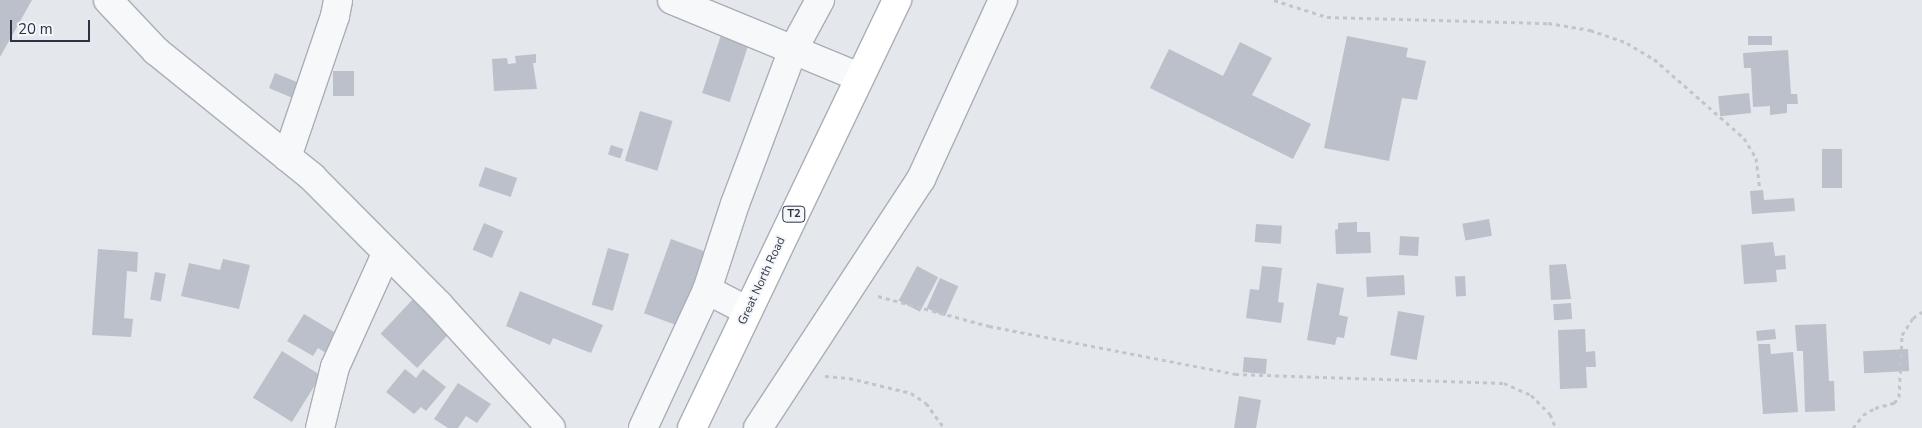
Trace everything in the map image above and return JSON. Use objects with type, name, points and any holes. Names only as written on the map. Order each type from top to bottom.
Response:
[{"type":"highway","name":"Great North Road","points":[[692,428],[897,0]]},
{"type":"street","points":[[108,0],[156,51],[312,177],[387,252],[551,428]]},
{"type":"street","points":[[287,157],[335,16],[338,0]]},
{"type":"street","points":[[672,0],[859,77]]},
{"type":"street","points":[[643,428],[707,290],[735,204],[794,50],[820,0]]},
{"type":"street","points":[[758,428],[921,179],[1003,0]]},
{"type":"street","points":[[320,428],[335,367],[387,252]]},
{"type":"street","points":[[707,290],[748,311]]},
{"type":"path","points":[[1274,0],[1327,17],[1548,23],[1590,30],[1627,43],[1654,59],[1744,138],[1756,158],[1760,189]]},
{"type":"path","points":[[849,288],[989,326],[1235,374],[1504,383],[1532,396],[1550,414],[1556,428]]},
{"type":"path","points":[[1853,428],[1863,415],[1875,408],[1894,403],[1899,397],[1902,335],[1913,318],[1922,312]]},
{"type":"path","points":[[788,380],[831,376],[911,393],[926,404],[944,428]]},
{"type":"building","points":[[0,0],[32,0],[0,57]]},
{"type":"building","points":[[721,35],[749,44],[730,102],[702,93]]},
{"type":"building","points":[[1347,36],[1408,48],[1406,57],[1426,61],[1417,100],[1402,98],[1389,161],[1324,148]]},
{"type":"building","points":[[1748,36],[1772,36],[1772,45],[1748,45]]},
{"type":"building","points":[[1240,42],[1272,58],[1252,95],[1311,124],[1293,159],[1150,88],[1169,49],[1223,76]]},
{"type":"building","points":[[1788,50],[1791,94],[1797,94],[1798,104],[1787,104],[1787,113],[1770,115],[1770,106],[1753,107],[1751,68],[1744,68],[1743,53]]},
{"type":"building","points":[[536,54],[536,63],[533,63],[537,89],[494,91],[492,59],[507,58],[508,64],[516,63],[515,56]]},
{"type":"building","points":[[333,71],[354,71],[354,96],[333,96]]},
{"type":"building","points":[[275,73],[297,82],[299,78],[310,83],[302,102],[269,88]]},
{"type":"building","points":[[1749,93],[1751,113],[1720,116],[1718,96]]},
{"type":"building","points":[[640,111],[673,121],[657,171],[625,161]]},
{"type":"building","points":[[611,145],[623,149],[620,159],[608,155]]},
{"type":"building","points":[[1822,149],[1842,149],[1842,188],[1822,188]]},
{"type":"building","points":[[485,167],[517,178],[511,197],[478,186]]},
{"type":"building","points":[[1763,190],[1764,200],[1794,198],[1795,211],[1752,214],[1750,191]]},
{"type":"building","points":[[1489,219],[1492,236],[1465,240],[1462,224]]},
{"type":"building","points":[[1357,222],[1357,232],[1370,232],[1371,253],[1336,254],[1335,230],[1338,229],[1338,223]]},
{"type":"building","points":[[484,223],[503,231],[492,258],[473,250]]},
{"type":"building","points":[[1256,224],[1282,226],[1281,244],[1255,242]]},
{"type":"building","points":[[1400,236],[1419,237],[1418,256],[1399,255]]},
{"type":"building","points":[[671,239],[706,252],[679,326],[644,313]]},
{"type":"building","points":[[1773,242],[1775,256],[1785,255],[1786,269],[1776,270],[1777,282],[1744,284],[1741,245]]},
{"type":"building","points":[[608,248],[629,254],[613,311],[592,305]]},
{"type":"building","points":[[98,249],[138,252],[137,272],[127,271],[124,318],[133,319],[131,337],[92,335]]},
{"type":"building","points":[[223,259],[250,265],[239,309],[181,296],[189,263],[220,270]]},
{"type":"building","points":[[1566,264],[1571,299],[1551,300],[1549,265]]},
{"type":"building","points":[[917,266],[938,277],[920,312],[899,300]]},
{"type":"building","points":[[1262,266],[1282,268],[1278,302],[1284,303],[1281,323],[1246,318],[1250,289],[1259,290]]},
{"type":"building","points":[[155,272],[166,274],[161,301],[150,300]]},
{"type":"building","points":[[1404,275],[1405,295],[1367,297],[1366,277]]},
{"type":"building","points":[[1465,276],[1466,296],[1456,296],[1455,277]]},
{"type":"building","points":[[940,278],[958,286],[945,316],[927,308]]},
{"type":"building","points":[[1317,283],[1344,288],[1339,315],[1348,317],[1344,338],[1337,337],[1335,345],[1307,340]]},
{"type":"building","points":[[520,291],[603,325],[591,353],[553,338],[550,345],[506,326]]},
{"type":"building","points":[[414,298],[451,332],[417,368],[381,334]]},
{"type":"building","points":[[1571,303],[1572,319],[1554,320],[1553,304]]},
{"type":"building","points":[[1398,311],[1425,316],[1417,360],[1390,355]]},
{"type":"building","points":[[304,314],[341,336],[329,355],[318,348],[313,356],[287,341]]},
{"type":"building","points":[[1826,324],[1829,381],[1834,381],[1835,411],[1805,412],[1803,351],[1797,351],[1795,325]]},
{"type":"building","points":[[1585,329],[1586,352],[1595,351],[1596,367],[1586,367],[1587,388],[1560,389],[1558,330]]},
{"type":"building","points":[[1775,329],[1776,339],[1757,341],[1756,331]]},
{"type":"building","points":[[1758,344],[1770,344],[1771,354],[1793,352],[1798,412],[1763,414]]},
{"type":"building","points":[[1908,349],[1909,371],[1864,373],[1863,351]]},
{"type":"building","points":[[282,351],[321,375],[292,422],[253,398]]},
{"type":"building","points":[[1244,357],[1267,359],[1266,374],[1243,372]]},
{"type":"building","points":[[405,369],[416,378],[423,369],[446,387],[426,411],[421,407],[414,414],[386,392]]},
{"type":"building","points":[[458,383],[491,404],[477,423],[466,416],[458,428],[448,428],[434,419]]},
{"type":"building","points":[[1239,396],[1261,400],[1256,428],[1234,428]]}]
